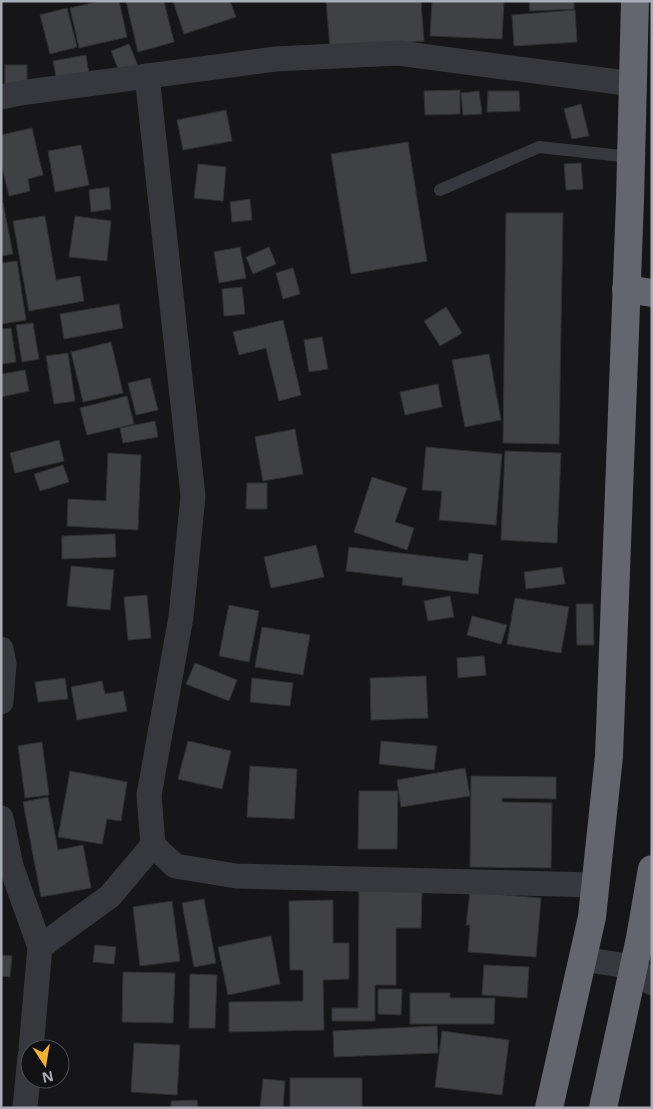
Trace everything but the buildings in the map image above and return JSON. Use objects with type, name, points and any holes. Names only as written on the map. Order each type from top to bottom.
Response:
[{"type":"highway","points":[[549,1108],[592,917],[609,756],[639,291],[630,157],[635,1]]},
{"type":"highway","points":[[603,1108],[643,975],[640,938],[652,869]]},
{"type":"street","points":[[1,96],[275,59],[398,53],[633,84]]},
{"type":"street","points":[[147,76],[193,496],[181,617],[148,795],[153,845],[175,866],[236,876],[596,885]]},
{"type":"street","points":[[1,649],[4,664],[1,702]]},
{"type":"street","points":[[1,818],[11,866],[40,947],[32,1039]]},
{"type":"street","points":[[40,947],[110,896],[153,845]]},
{"type":"street","points":[[582,959],[643,975]]},
{"type":"street","points":[[24,1108],[26,1089]]},
{"type":"lane","points":[[440,190],[539,147],[630,157]]}]
